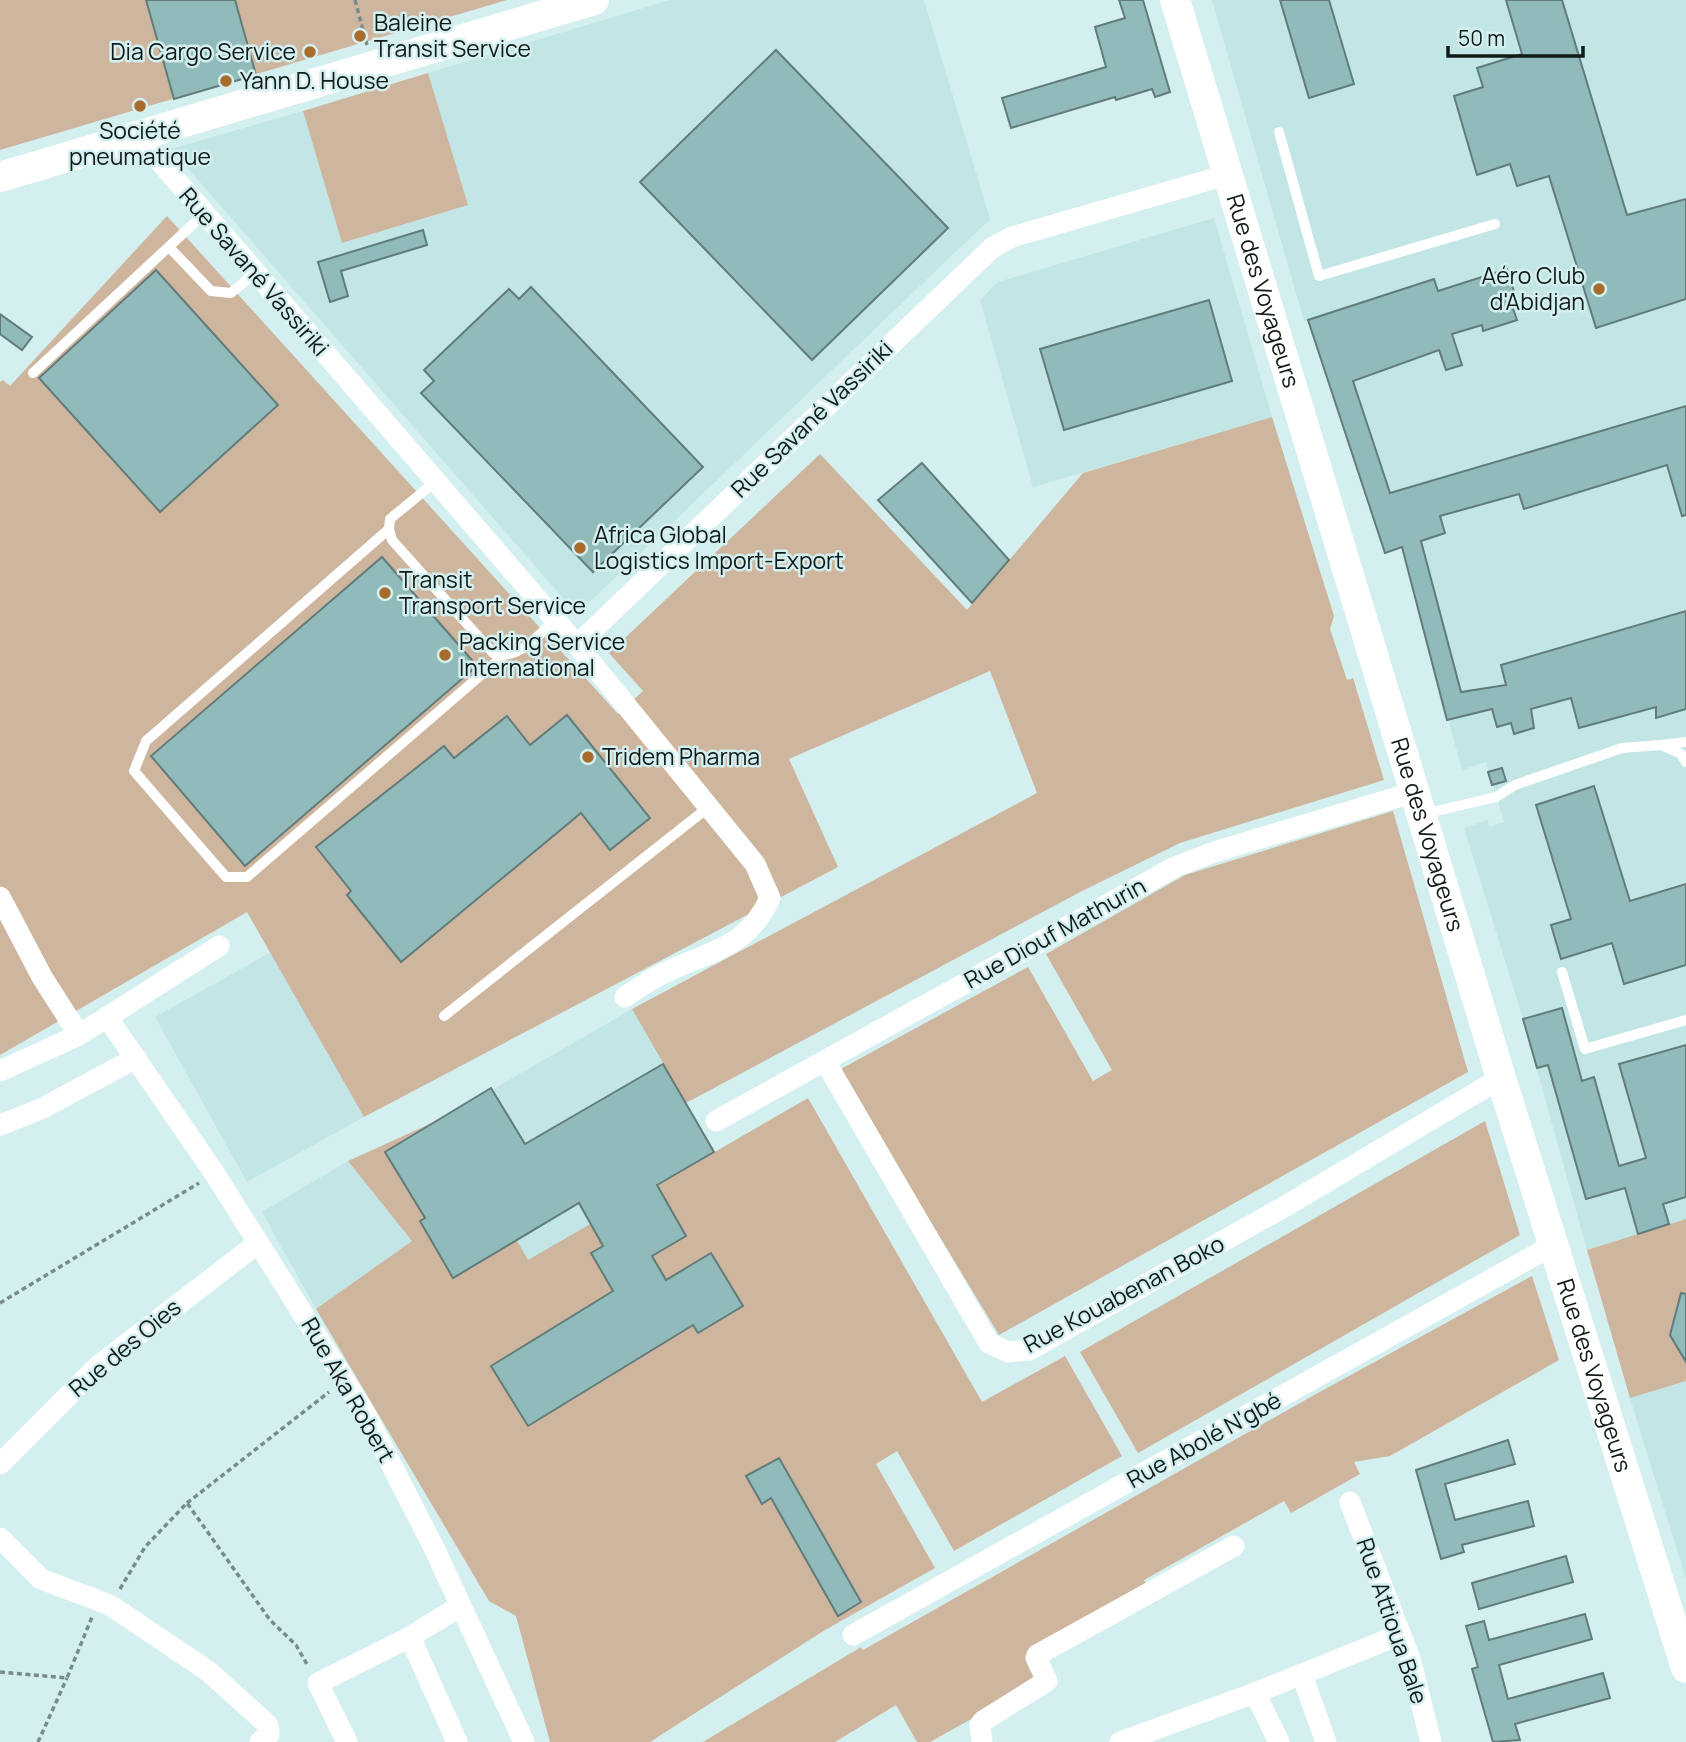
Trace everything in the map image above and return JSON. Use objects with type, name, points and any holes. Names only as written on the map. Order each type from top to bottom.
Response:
[{"type":"street","points":[[0,177],[594,0]]},
{"type":"street","name":"Rue des Voyageurs","points":[[1175,0],[1501,1078],[1686,1667]]},
{"type":"street","name":"Rue Savané Vassiriki","points":[[138,136],[577,645],[1002,241],[1226,175]]},
{"type":"street","points":[[577,645],[755,863],[770,898],[760,920],[743,937],[660,975],[625,997]]},
{"type":"street","name":"Rue Diouf Mathurin","points":[[716,1121],[825,1062],[915,1008],[1175,867],[1214,852],[1419,803]]},
{"type":"street","points":[[0,897],[43,977],[79,1035]]},
{"type":"street","points":[[0,1071],[79,1035],[219,946]]},
{"type":"street","name":"Rue Aka Robert","points":[[107,1017],[215,1174],[345,1379],[435,1550],[524,1742]]},
{"type":"street","points":[[0,1125],[41,1109],[136,1058]]},
{"type":"street","name":"Rue Kouabenan Boko","points":[[825,1062],[989,1343],[1008,1352],[1029,1350],[1289,1204],[1501,1078]]},
{"type":"street","name":"Rue des Oies","points":[[0,1464],[98,1366],[258,1243]]},
{"type":"street","name":"Rue Abolé N'gbé","points":[[853,1635],[1555,1244]]},
{"type":"street","name":"Rue Attioua Bale","points":[[1350,1502],[1416,1677],[1431,1742]]},
{"type":"street","points":[[0,1538],[41,1579],[105,1602],[232,1690],[268,1725],[269,1734],[260,1742]]},
{"type":"street","points":[[982,1742],[979,1725],[982,1721],[1047,1681],[1037,1655],[1234,1546]]},
{"type":"street","points":[[348,1742],[318,1683],[410,1637],[460,1605]]},
{"type":"street","points":[[1119,1742],[1172,1733],[1255,1693],[1399,1635]]},
{"type":"street","points":[[410,1637],[457,1742]]},
{"type":"street","points":[[1302,1675],[1325,1742]]},
{"type":"street","points":[[1255,1693],[1279,1742]]},
{"type":"lane","points":[[1279,132],[1319,275],[1495,224]]},
{"type":"lane","points":[[33,373],[204,214]]},
{"type":"lane","points":[[169,247],[211,291],[231,293],[255,273]]},
{"type":"lane","points":[[435,482],[390,519],[389,529],[393,540],[493,653],[503,656],[514,654],[555,620]]},
{"type":"lane","points":[[389,529],[146,741],[137,757],[134,771],[226,877],[247,877],[503,656]]},
{"type":"lane","points":[[1419,803],[1496,797],[1516,785],[1622,748],[1686,742]]},
{"type":"lane","points":[[1661,745],[1681,754],[1686,762]]},
{"type":"lane","points":[[444,1016],[710,806]]},
{"type":"lane","points":[[1562,972],[1585,1049],[1686,1020]]},
{"type":"path","points":[[355,0],[373,66]]},
{"type":"path","points":[[0,1303],[215,1174]]},
{"type":"path","points":[[38,1742],[66,1678],[105,1602],[145,1547],[187,1503],[345,1379]]},
{"type":"path","points":[[187,1503],[270,1620],[296,1645],[318,1683]]},
{"type":"path","points":[[0,1672],[66,1678]]},
{"type":"shaded area","points":[[0,0],[507,0],[0,150]]},
{"type":"shaded area","points":[[670,0],[924,0],[990,219],[577,614],[171,149],[303,111],[342,243],[468,205],[428,73]]},
{"type":"shaded area","points":[[1212,0],[1686,0],[1686,1219],[1587,1250],[1523,1019],[1464,828],[1488,820],[1489,827],[1504,822],[1487,765],[1486,762],[1462,770],[1404,555],[1417,542],[1385,553],[1309,321],[1304,321]]},
{"type":"shaded area","points":[[428,73],[468,205],[342,243],[303,111]]},
{"type":"shaded area","points":[[167,216],[618,714],[643,691],[609,653],[820,454],[967,610],[1083,473],[1272,417],[1334,616],[1330,629],[1347,680],[1353,678],[1384,780],[1180,843],[1080,892],[686,1103],[632,1009],[1037,793],[990,671],[789,759],[838,867],[364,1117],[247,912],[0,1055],[0,382],[3,380],[10,386]]},
{"type":"shaded area","points":[[1214,218],[1272,417],[1033,487],[980,300],[998,282]]},
{"type":"shaded area","points":[[1393,811],[1468,1072],[999,1335],[839,1070],[1028,967],[1093,1081],[1112,1070],[1046,954],[1185,875]]},
{"type":"shaded area","points":[[271,952],[364,1117],[247,1182],[155,1017]]},
{"type":"shaded area","points":[[632,1009],[714,1152],[670,1178],[549,1298],[445,1117]]},
{"type":"shaded area","points":[[808,1098],[982,1402],[1065,1356],[1122,1456],[954,1551],[897,1451],[876,1464],[935,1568],[825,1630],[650,1742],[550,1742],[516,1616],[489,1601],[316,1309],[412,1241],[348,1161],[445,1117],[528,1260]]},
{"type":"shaded area","points":[[1485,1121],[1520,1235],[1138,1453],[1080,1352]]},
{"type":"shaded area","points":[[348,1161],[412,1241],[316,1309],[262,1212]]},
{"type":"shaded area","points":[[1686,1219],[1686,1381],[1630,1398],[1587,1250]]},
{"type":"shaded area","points":[[1532,1276],[1559,1360],[1390,1456],[1354,1462],[1360,1474],[1291,1513],[1284,1501],[1144,1580],[1148,1588],[1030,1654],[1043,1679],[930,1742],[917,1742],[896,1705],[835,1742],[703,1742],[861,1647],[863,1650],[1316,1394]]},
{"type":"shaded area","points":[[1686,1381],[1686,1579],[1630,1398]]},
{"type":"building","points":[[146,0],[235,0],[256,75],[174,99]]},
{"type":"building","points":[[1119,0],[1143,0],[1170,92],[1155,97],[1152,89],[1116,100],[1115,97],[1011,128],[1002,98],[1106,67],[1095,27],[1125,18]]},
{"type":"building","points":[[1280,0],[1329,0],[1354,84],[1309,98]]},
{"type":"building","points":[[1506,0],[1562,0],[1627,215],[1686,199],[1686,299],[1596,328],[1549,176],[1517,186],[1510,164],[1477,175],[1454,96],[1483,87],[1477,68],[1522,54]]},
{"type":"building","points":[[776,50],[948,228],[812,360],[640,182]]},
{"type":"building","points":[[423,230],[427,245],[341,271],[348,296],[330,302],[318,262]]},
{"type":"building","points":[[1507,269],[1517,301],[1511,303],[1517,320],[1483,331],[1482,325],[1452,334],[1462,365],[1446,370],[1439,350],[1353,381],[1390,493],[1686,406],[1686,515],[1682,516],[1667,465],[1524,509],[1519,494],[1440,516],[1445,533],[1421,541],[1461,692],[1506,685],[1501,665],[1686,611],[1686,709],[1656,718],[1656,707],[1579,728],[1571,698],[1531,709],[1534,728],[1514,734],[1511,723],[1497,727],[1492,709],[1447,720],[1402,547],[1385,553],[1308,320],[1434,279],[1438,291]]},
{"type":"building","points":[[156,270],[278,405],[160,512],[39,378]]},
{"type":"building","points":[[531,287],[703,467],[593,572],[421,393],[434,381],[424,370],[509,289],[519,299]]},
{"type":"building","points":[[1209,300],[1232,381],[1064,430],[1040,349]]},
{"type":"building","points":[[0,314],[32,337],[22,350],[0,334]]},
{"type":"building","points":[[922,463],[1009,560],[972,603],[878,500]]},
{"type":"building","points":[[382,557],[477,666],[245,866],[151,756]]},
{"type":"building","points":[[567,715],[650,818],[610,850],[581,813],[401,962],[347,895],[351,891],[316,847],[444,746],[454,758],[507,716],[530,745]]},
{"type":"building","points":[[1502,768],[1506,781],[1492,785],[1488,772]]},
{"type":"building","points":[[1594,786],[1630,901],[1686,884],[1686,965],[1624,984],[1612,943],[1561,959],[1551,925],[1571,919],[1536,805]]},
{"type":"building","points":[[1562,1008],[1582,1081],[1594,1077],[1619,1166],[1646,1158],[1619,1064],[1686,1045],[1686,1197],[1663,1204],[1669,1224],[1638,1234],[1625,1188],[1586,1199],[1548,1065],[1537,1068],[1523,1019]]},
{"type":"building","points":[[663,1064],[714,1152],[657,1185],[686,1236],[652,1256],[666,1280],[711,1253],[743,1306],[698,1333],[693,1325],[528,1426],[491,1366],[613,1291],[591,1253],[603,1246],[579,1203],[453,1278],[420,1221],[425,1218],[385,1152],[491,1088],[525,1144]]},
{"type":"building","points":[[1681,1293],[1686,1294],[1686,1362],[1670,1335]]},
{"type":"building","points":[[1508,1440],[1515,1464],[1445,1484],[1455,1520],[1528,1501],[1534,1526],[1462,1545],[1464,1552],[1441,1559],[1416,1470]]},
{"type":"building","points":[[779,1458],[861,1602],[838,1616],[771,1498],[762,1504],[746,1476]]},
{"type":"building","points":[[1566,1556],[1573,1582],[1479,1609],[1472,1583]]},
{"type":"building","points":[[1585,1614],[1592,1639],[1499,1665],[1508,1699],[1603,1673],[1610,1698],[1515,1724],[1520,1740],[1493,1742],[1472,1669],[1478,1667],[1466,1626],[1484,1621],[1489,1640]]},
{"type":"place","name":"Baleine Transit Service","points":[[360,36]]},
{"type":"place","name":"Dia Cargo Service","points":[[310,52]]},
{"type":"place","name":"Yann D. House","points":[[226,81]]},
{"type":"place","name":"Société pneumatique","points":[[140,106]]},
{"type":"place","name":"Aéro Club d'Abidjan","points":[[1599,289]]},
{"type":"place","name":"Africa Global Logistics Import-Export","points":[[580,548]]},
{"type":"place","name":"Transit Transport Service","points":[[385,593]]},
{"type":"place","name":"Packing Service International","points":[[445,655]]},
{"type":"place","name":"Tridem Pharma","points":[[588,757]]}]
